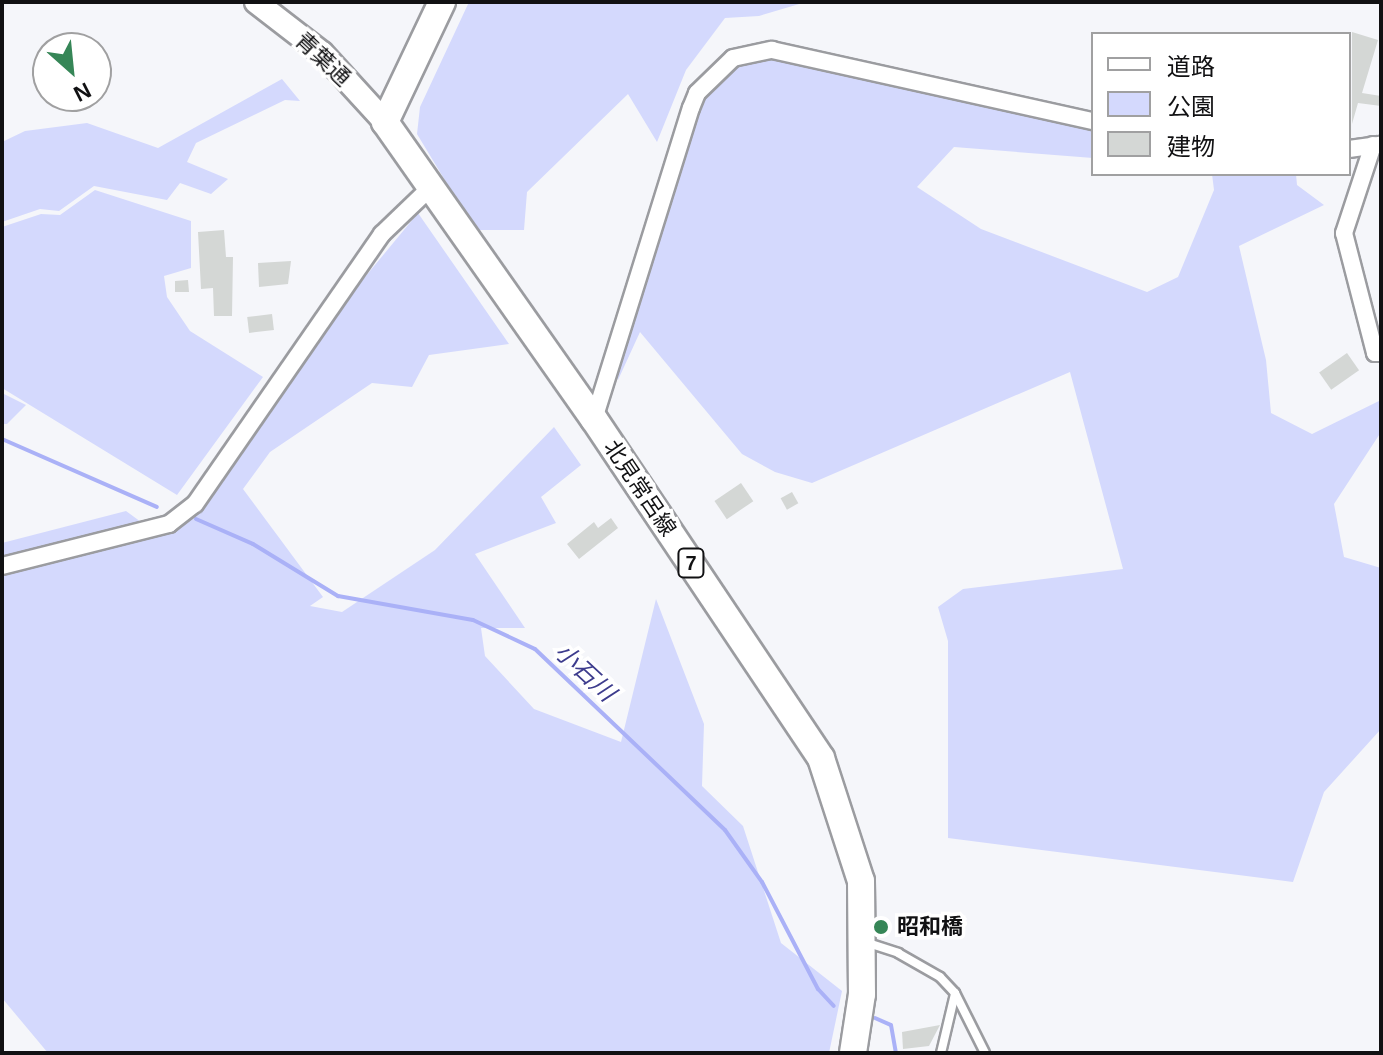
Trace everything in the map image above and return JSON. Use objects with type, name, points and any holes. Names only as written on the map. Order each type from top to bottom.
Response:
[{"type":"main road","points":[[385,122],[442,2]]},
{"type":"main road","name":"北見常呂線","points":[[385,122],[594,419],[821,758],[861,881],[864,942],[853,1053]]},
{"type":"street","name":"青葉通","points":[[256,2],[322,53],[385,122]]},
{"type":"street","points":[[594,419],[691,108],[697,93],[733,58],[772,50],[1091,121]]},
{"type":"street","points":[[1351,149],[1377,145],[1344,233],[1375,353],[1381,353]]},
{"type":"street","points":[[2,566],[169,524],[195,504],[382,234],[431,187]]},
{"type":"lane","points":[[864,942],[927,968],[955,993],[985,1053]]},
{"type":"lane","points":[[941,1053],[955,993]]},
{"type":"green space","points":[[469,2],[806,2],[759,16],[725,18],[686,70],[657,142],[628,94],[527,192],[524,230],[475,230],[417,134],[420,107]]},
{"type":"green space","points":[[768,57],[943,91],[1091,130],[1091,158],[954,147],[917,187],[981,229],[1147,292],[1178,277],[1214,190],[1212,176],[1296,176],[1297,185],[1324,205],[1239,246],[1266,360],[1271,413],[1312,434],[1381,400],[1381,432],[1334,504],[1344,557],[1381,568],[1381,729],[1324,792],[1293,882],[948,838],[948,641],[938,607],[963,589],[1123,569],[1070,372],[812,483],[775,472],[742,454],[640,332],[618,380],[614,365],[703,90],[732,63]]},
{"type":"green space","points":[[282,79],[300,101],[285,100],[196,143],[187,162],[228,179],[211,194],[180,183],[167,200],[94,186],[59,211],[40,209],[2,222],[2,142],[25,131],[87,123],[158,148]]},
{"type":"green space","points":[[95,190],[191,221],[191,268],[164,276],[167,297],[190,331],[263,377],[177,495],[2,388],[2,227],[41,214],[60,215]]},
{"type":"green space","points":[[418,213],[509,344],[429,355],[412,387],[372,383],[270,452],[243,489],[323,597],[310,606],[342,612],[435,550],[554,427],[581,465],[541,497],[556,523],[475,554],[525,628],[481,628],[485,656],[534,709],[621,742],[656,599],[704,724],[702,786],[743,826],[781,943],[842,991],[829,1053],[48,1053],[2,998],[2,543],[126,511],[156,533],[197,513],[307,347]]},
{"type":"green space","points":[[2,393],[26,405],[7,424],[2,424]]},
{"type":"building","points":[[1352,32],[1378,40],[1362,93],[1381,96],[1381,106],[1358,103],[1352,124]]},
{"type":"building","points":[[224,230],[226,257],[233,257],[232,316],[214,316],[213,288],[201,289],[198,232]]},
{"type":"building","points":[[291,261],[288,284],[259,287],[258,263]]},
{"type":"building","points":[[188,280],[189,292],[175,292],[175,281]]},
{"type":"building","points":[[272,314],[274,330],[249,333],[247,317]]},
{"type":"building","points":[[1347,353],[1359,370],[1331,390],[1319,373]]},
{"type":"building","points":[[741,483],[753,501],[727,519],[714,501]]},
{"type":"building","points":[[792,492],[798,503],[787,510],[781,498]]},
{"type":"building","points":[[611,518],[618,528],[579,559],[567,544],[594,522],[598,528]]},
{"type":"building","points":[[940,1025],[929,1046],[903,1049],[902,1032]]},
{"type":"waterway","name":"小石川","points":[[2,439],[157,507]]},
{"type":"waterway","name":"小石川","points":[[196,519],[253,544],[338,596],[473,620],[535,649],[725,830],[762,882],[818,989],[834,1006]]},
{"type":"waterway","name":"小石川","points":[[875,1018],[891,1025],[896,1053]]},
{"type":"place","name":"昭和橋","points":[[881,927]]}]
